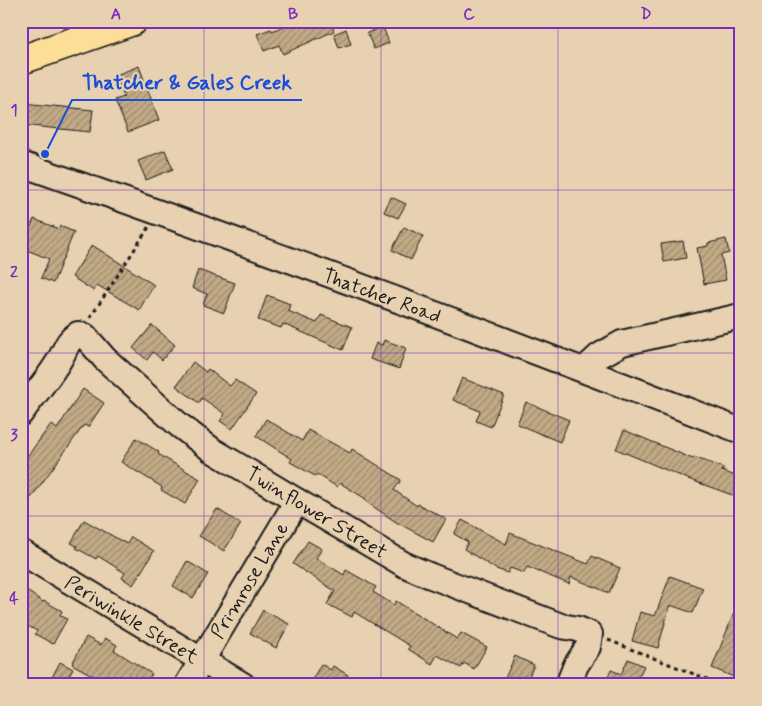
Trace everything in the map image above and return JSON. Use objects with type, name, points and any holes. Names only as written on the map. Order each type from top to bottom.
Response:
[{"type":"main road","points":[[21,60],[133,21]]},
{"type":"street","name":"Thatcher Road","points":[[21,164],[157,211],[584,370],[741,431]]},
{"type":"street","points":[[584,370],[600,356],[622,343],[741,316]]},
{"type":"street","points":[[21,413],[60,359],[64,346],[71,338],[78,334]]},
{"type":"street","name":"Twinflower Street","points":[[78,334],[85,336],[106,360],[186,430],[212,450],[297,501],[405,564],[430,576],[561,626],[578,629],[590,634]]},
{"type":"street","name":"Primrose Lane","points":[[187,685],[297,501]]},
{"type":"street","name":"Periwinkle Street","points":[[21,552],[243,685]]},
{"type":"street","points":[[568,685],[576,665],[588,647],[590,634]]},
{"type":"path","points":[[78,334],[100,305],[145,234],[157,211]]},
{"type":"path","points":[[590,634],[722,685]]},
{"type":"building","points":[[297,21],[330,21],[334,31],[283,54],[279,45],[264,51],[257,34],[271,29],[272,31]]},
{"type":"building","points":[[383,27],[389,43],[374,49],[367,33]]},
{"type":"building","points":[[346,29],[351,44],[339,48],[334,34]]},
{"type":"building","points":[[139,66],[159,120],[128,132],[115,100],[124,97],[116,75]]},
{"type":"building","points":[[23,103],[93,110],[90,132],[21,125]]},
{"type":"building","points":[[165,150],[173,169],[146,180],[138,161]]},
{"type":"building","points":[[391,197],[406,204],[398,218],[384,212]]},
{"type":"building","points":[[34,219],[59,229],[60,226],[74,232],[53,283],[41,278],[49,259],[22,248]]},
{"type":"building","points":[[404,227],[423,236],[411,260],[392,250]]},
{"type":"building","points":[[726,239],[729,253],[721,255],[726,280],[704,284],[697,248],[708,246],[708,243]]},
{"type":"building","points":[[683,241],[686,258],[664,262],[661,244]]},
{"type":"building","points":[[92,245],[154,285],[139,310],[97,285],[94,291],[72,277]]},
{"type":"building","points":[[198,270],[235,283],[224,313],[203,305],[207,294],[192,288]]},
{"type":"building","points":[[267,295],[290,304],[288,311],[317,323],[321,315],[352,327],[343,350],[283,324],[281,328],[258,320]]},
{"type":"building","points":[[152,325],[175,345],[162,360],[153,352],[147,360],[133,348]]},
{"type":"building","points":[[384,340],[406,348],[399,369],[370,359],[376,343],[382,345]]},
{"type":"building","points":[[193,362],[206,372],[208,369],[230,386],[235,380],[256,394],[232,429],[220,421],[225,414],[202,398],[199,403],[176,386]]},
{"type":"building","points":[[462,378],[504,395],[491,427],[476,421],[480,411],[453,400]]},
{"type":"building","points":[[83,389],[104,403],[88,427],[84,425],[31,498],[21,491],[21,465],[51,424],[57,429]]},
{"type":"building","points":[[526,402],[569,420],[560,442],[517,424]]},
{"type":"building","points":[[266,419],[302,441],[308,430],[350,453],[352,449],[401,480],[394,490],[417,506],[418,504],[446,519],[433,542],[396,522],[365,501],[366,499],[340,483],[337,487],[317,474],[315,476],[290,462],[292,459],[256,436]]},
{"type":"building","points":[[624,430],[693,459],[694,457],[724,468],[722,471],[741,478],[735,496],[616,449]]},
{"type":"building","points":[[136,438],[159,452],[158,454],[200,479],[185,504],[161,490],[162,487],[121,462]]},
{"type":"building","points":[[217,509],[241,524],[224,551],[199,536]]},
{"type":"building","points":[[84,520],[127,544],[131,537],[154,551],[133,585],[122,578],[125,573],[98,556],[96,559],[76,548],[77,546],[71,543]]},
{"type":"building","points":[[462,520],[506,544],[510,533],[588,564],[592,556],[620,568],[609,593],[571,577],[569,584],[527,567],[524,573],[510,568],[508,573],[496,569],[464,549],[468,542],[454,534]]},
{"type":"building","points":[[308,541],[322,549],[316,558],[344,575],[346,570],[376,587],[373,592],[394,605],[396,601],[457,639],[461,633],[487,647],[474,669],[464,663],[461,668],[437,655],[432,664],[408,649],[410,646],[354,612],[352,617],[327,604],[335,591],[293,564]]},
{"type":"building","points":[[187,561],[208,574],[193,598],[173,586]]},
{"type":"building","points":[[670,576],[703,588],[693,613],[670,605],[658,648],[632,641],[640,612],[655,616]]},
{"type":"building","points":[[21,587],[43,602],[62,611],[60,615],[67,619],[53,644],[35,634],[37,631],[21,622]]},
{"type":"building","points":[[741,598],[741,680],[712,668]]},
{"type":"building","points":[[263,610],[289,624],[276,648],[250,633]]},
{"type":"building","points":[[86,637],[101,645],[105,638],[117,645],[114,650],[152,674],[145,685],[110,685],[72,664]]},
{"type":"building","points":[[515,656],[534,665],[525,685],[502,685]]},
{"type":"building","points":[[628,659],[644,666],[636,682],[642,685],[604,685],[611,670],[621,674]]},
{"type":"building","points":[[60,662],[73,669],[64,685],[48,685]]},
{"type":"building","points":[[321,664],[331,670],[333,666],[348,675],[342,685],[309,685]]},
{"type":"place","name":"Thatcher & Gales Creek","points":[[45,154]]}]
